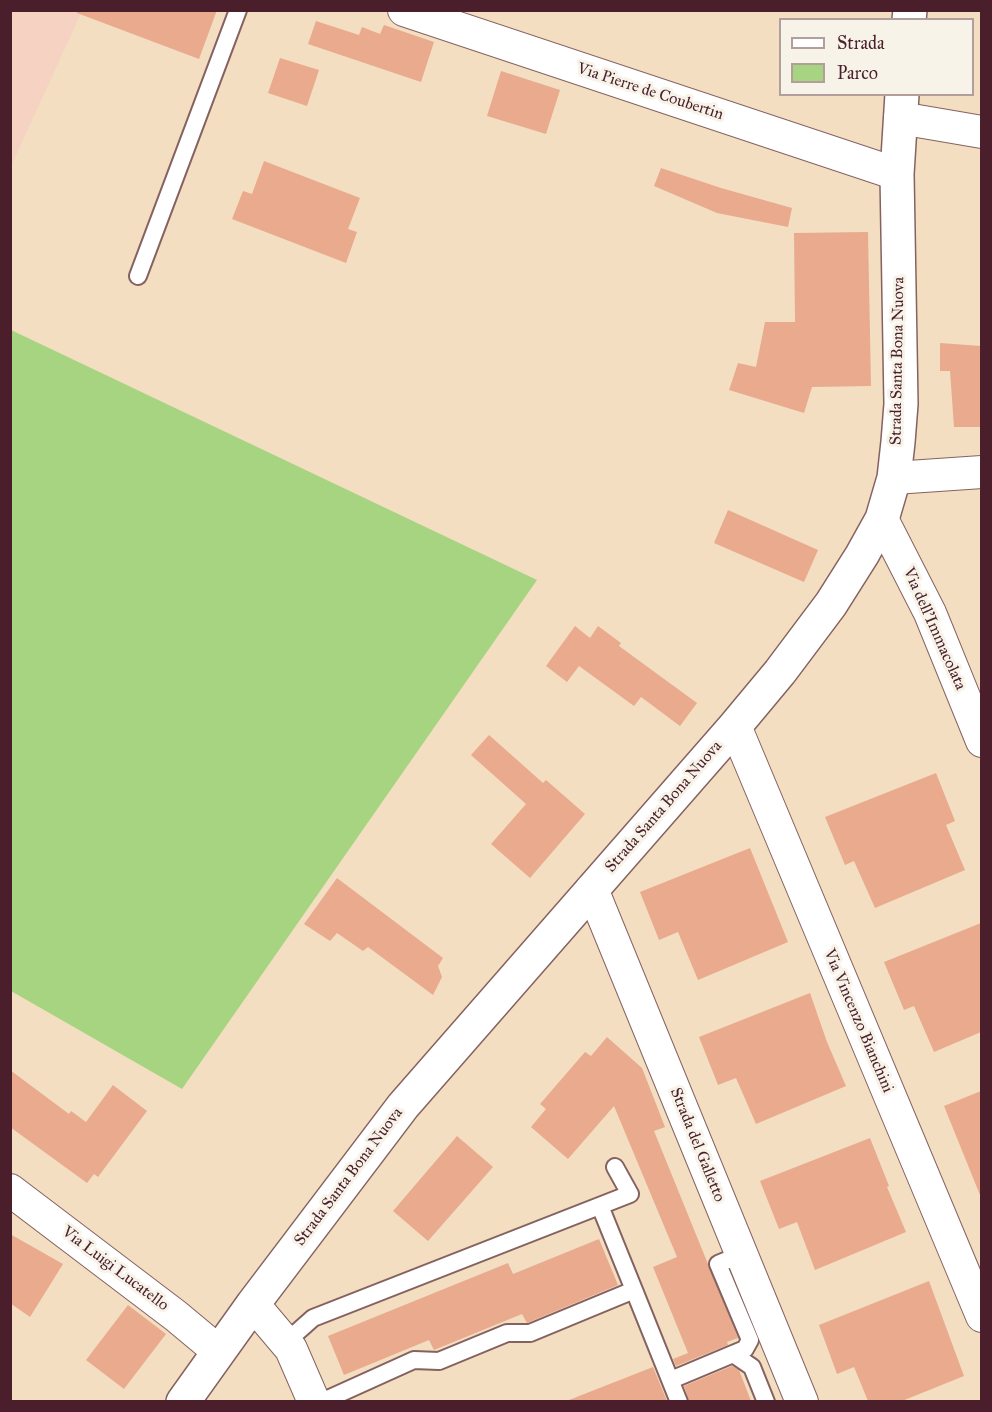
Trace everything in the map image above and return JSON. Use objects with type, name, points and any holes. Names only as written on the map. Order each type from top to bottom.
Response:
[{"type":"street","name":"Via Pierre de Coubertin","points":[[404,10],[897,174]]},
{"type":"street","name":"Strada Santa Bona Nuova","points":[[183,1401],[218,1351],[403,1106],[780,672],[831,604],[862,555],[882,519],[894,478],[901,404],[897,174],[901,106],[981,132]]},
{"type":"street","points":[[894,478],[981,472]]},
{"type":"street","name":"Via dell'Immacolata","points":[[882,519],[930,613],[981,741]]},
{"type":"street","name":"Via Vincenzo Bianchini","points":[[735,726],[981,1316]]},
{"type":"street","name":"Strada del Galletto","points":[[592,889],[742,1254],[751,1310],[802,1401]]},
{"type":"street","name":"Via Luigi Lucatello","points":[[10,1190],[176,1316],[218,1351]]},
{"type":"street","points":[[254,1304],[286,1342],[298,1363],[314,1401]]},
{"type":"lane","points":[[138,276],[238,10]]},
{"type":"lane","points":[[286,1342],[313,1318],[630,1194],[615,1167]]},
{"type":"lane","points":[[600,1206],[679,1401]]},
{"type":"lane","points":[[321,1401],[414,1360],[439,1361],[507,1333],[530,1333],[634,1290]]},
{"type":"lane","points":[[671,1380],[745,1349],[750,1340],[751,1310]]},
{"type":"lane","points":[[733,1354],[752,1367],[766,1401]]},
{"type":"shaded area","points":[[11,11],[82,11],[11,166]]},
{"type":"green space","points":[[11,330],[537,580],[182,1089],[11,991]]},
{"type":"building","points":[[77,10],[217,10],[199,59],[77,13]]},
{"type":"building","points":[[316,21],[359,35],[362,27],[380,34],[384,25],[434,42],[421,82],[308,44]]},
{"type":"building","points":[[280,58],[319,70],[307,106],[268,93]]},
{"type":"building","points":[[501,71],[560,90],[546,134],[487,116]]},
{"type":"building","points":[[264,161],[360,198],[348,229],[357,232],[346,263],[232,219],[243,191],[252,194]]},
{"type":"building","points":[[661,168],[792,208],[788,227],[717,213],[654,186]]},
{"type":"building","points":[[868,232],[871,386],[812,387],[804,413],[729,390],[738,363],[756,367],[765,322],[795,322],[794,233]]},
{"type":"building","points":[[940,343],[981,346],[981,427],[954,427],[950,371],[940,371]]},
{"type":"building","points":[[728,510],[818,550],[804,582],[714,543]]},
{"type":"building","points":[[575,626],[590,638],[598,626],[621,643],[619,646],[697,703],[680,726],[641,697],[634,706],[579,666],[567,682],[546,666]]},
{"type":"building","points":[[489,735],[543,783],[546,780],[585,814],[530,878],[491,844],[526,804],[471,755]]},
{"type":"building","points":[[936,773],[955,821],[946,825],[965,870],[875,908],[854,861],[845,865],[825,817]]},
{"type":"building","points":[[750,848],[788,942],[698,980],[678,932],[659,940],[640,892]]},
{"type":"building","points":[[337,878],[443,958],[438,966],[442,977],[433,995],[368,947],[363,951],[337,933],[330,941],[304,924]]},
{"type":"building","points":[[981,923],[981,1032],[934,1052],[914,1006],[904,1010],[884,962]]},
{"type":"building","points":[[810,993],[827,1042],[846,1086],[756,1124],[736,1078],[718,1085],[699,1037]]},
{"type":"building","points":[[607,1037],[642,1068],[665,1127],[654,1131],[738,1338],[727,1342],[728,1345],[676,1366],[673,1359],[688,1353],[653,1267],[677,1257],[614,1106],[568,1159],[531,1127],[546,1109],[540,1104],[585,1052],[591,1056]]},
{"type":"building","points":[[10,1070],[69,1114],[71,1111],[86,1122],[113,1085],[147,1111],[98,1177],[94,1174],[87,1183],[10,1127]]},
{"type":"building","points":[[981,1091],[981,1195],[980,1195],[944,1106]]},
{"type":"building","points":[[457,1136],[493,1167],[428,1241],[393,1211]]},
{"type":"building","points":[[870,1138],[906,1232],[815,1270],[797,1222],[779,1229],[760,1181]]},
{"type":"building","points":[[10,1234],[63,1264],[30,1317],[10,1303]]},
{"type":"building","points":[[599,1239],[618,1285],[527,1323],[522,1314],[434,1350],[429,1340],[344,1375],[328,1336],[508,1263],[513,1274]]},
{"type":"building","points":[[929,1281],[964,1376],[902,1401],[868,1401],[854,1367],[837,1374],[819,1325]]},
{"type":"building","points":[[128,1305],[166,1334],[124,1389],[86,1360]]},
{"type":"building","points":[[732,1366],[739,1370],[751,1401],[689,1401],[684,1386]]},
{"type":"building","points":[[653,1367],[667,1401],[569,1400]]}]
